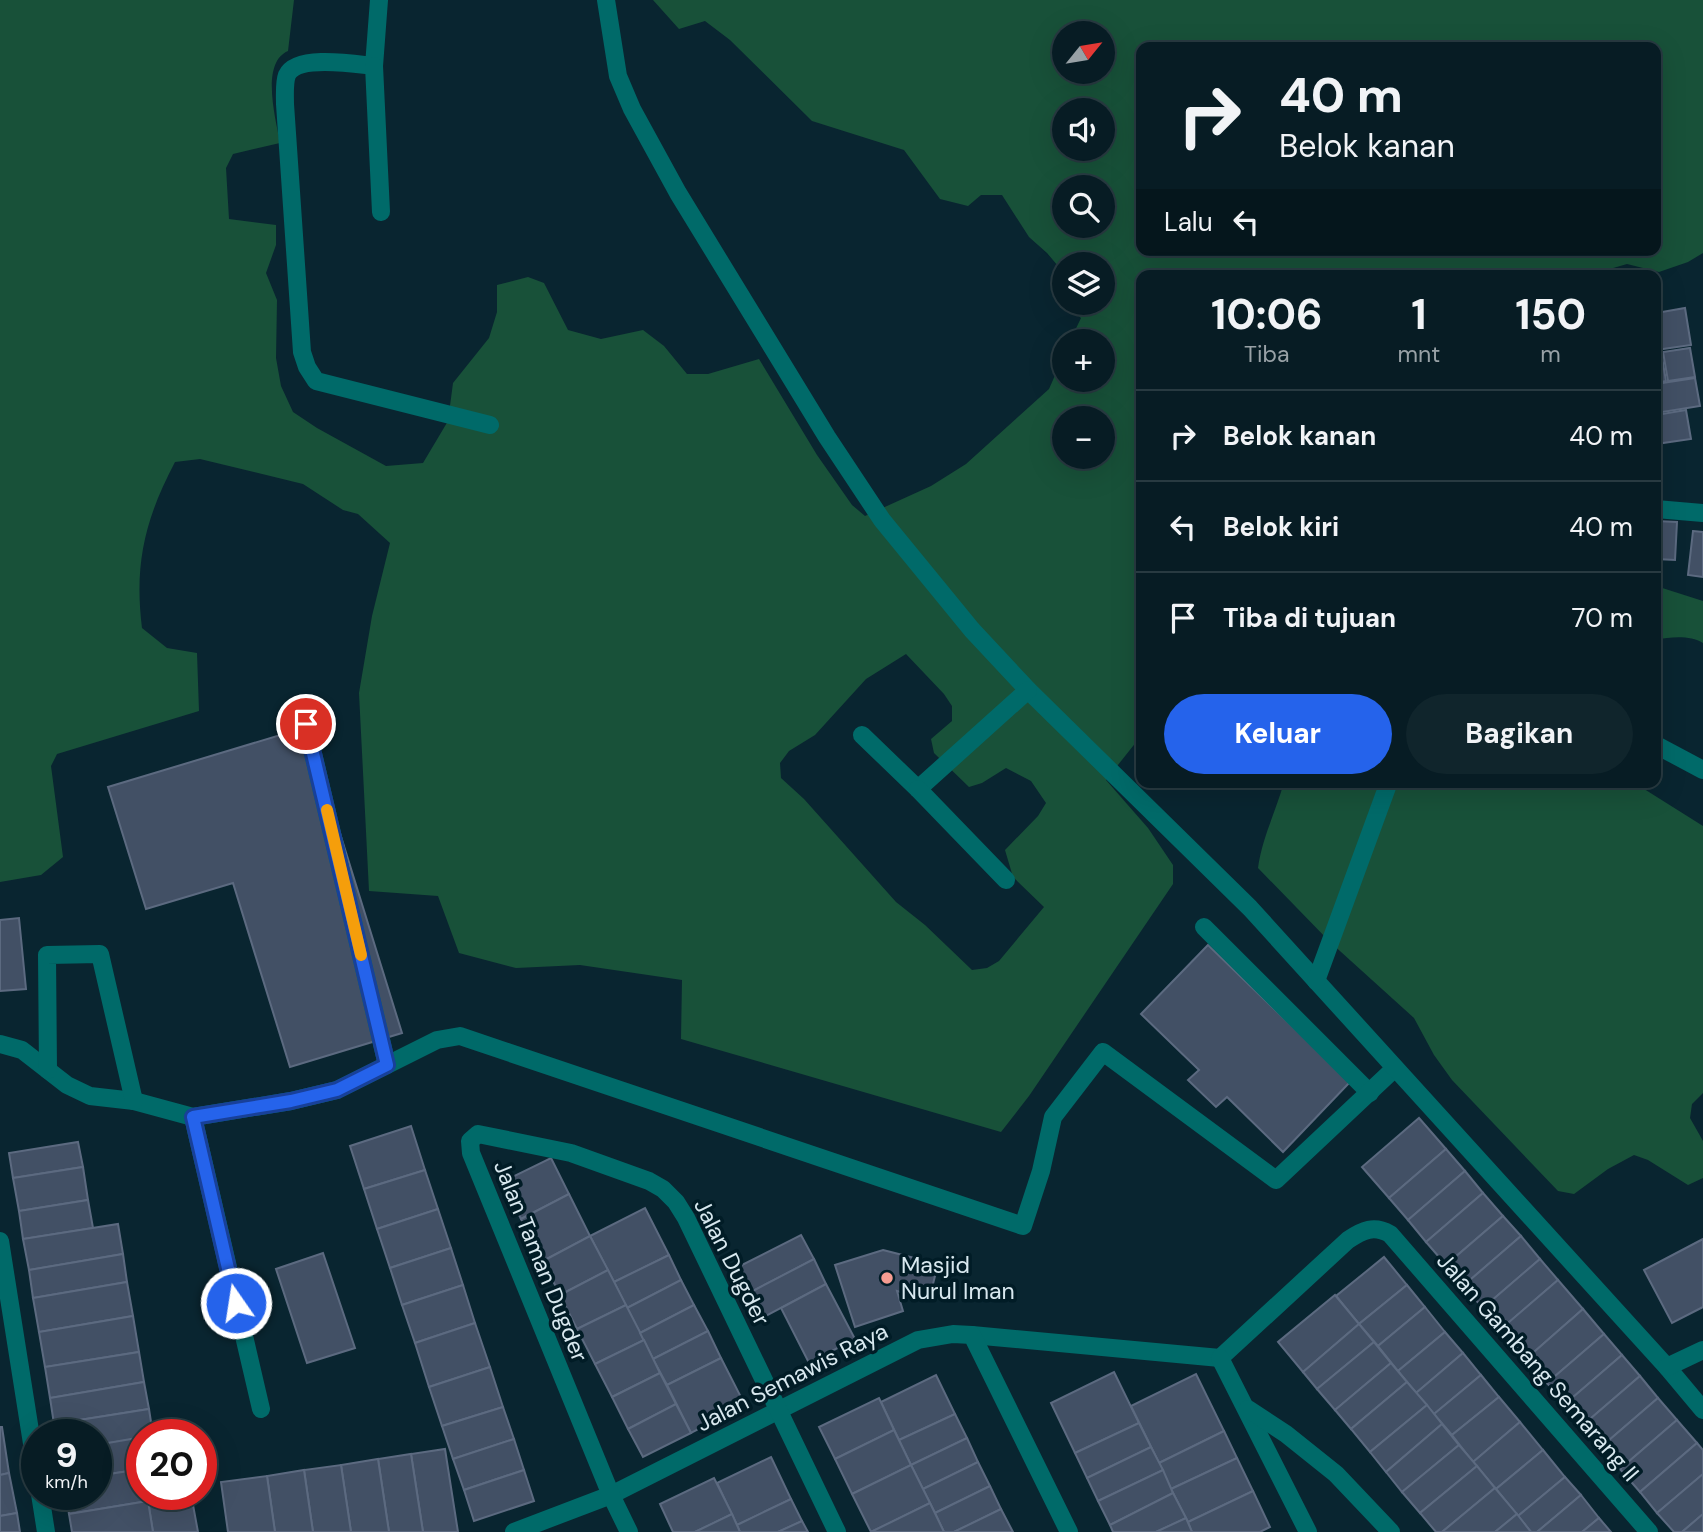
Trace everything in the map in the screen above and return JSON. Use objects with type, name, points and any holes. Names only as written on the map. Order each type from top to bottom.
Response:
[{"type":"street","points":[[379,0],[374,66],[381,212]]},
{"type":"street","points":[[606,0],[618,76],[632,109],[678,193],[827,437],[882,520],[972,631],[1028,690],[1251,908],[1703,1410]]},
{"type":"street","points":[[374,66],[337,62],[304,64],[294,67],[286,76],[285,104],[302,352],[307,368],[316,381],[490,425]]},
{"type":"street","points":[[1661,509],[1703,513]]},
{"type":"street","points":[[918,789],[1028,690]]},
{"type":"street","points":[[306,724],[387,1065]]},
{"type":"street","points":[[862,734],[1006,880]]},
{"type":"street","points":[[1661,748],[1703,770]]},
{"type":"street","points":[[1316,981],[1387,788]]},
{"type":"street","points":[[1203,927],[1370,1093]]},
{"type":"street","points":[[48,1070],[47,955],[100,954],[134,1101]]},
{"type":"street","points":[[0,1044],[22,1050],[67,1085],[90,1096],[134,1101],[193,1117],[291,1101],[337,1090],[437,1040],[460,1036],[1023,1226],[1041,1171],[1054,1117],[1103,1052],[1276,1180],[1394,1069]]},
{"type":"street","points":[[193,1117],[261,1409]]},
{"type":"street","name":"Jalan Taman Dugder","points":[[571,1153],[483,1134],[474,1137],[470,1145],[611,1495]]},
{"type":"street","name":"Jalan Dugder","points":[[571,1153],[649,1181],[663,1189],[676,1202],[836,1532]]},
{"type":"street","name":"Jalan Gambang Semarang II","points":[[1220,1358],[1348,1240],[1369,1229],[1380,1229],[1390,1234],[1649,1532]]},
{"type":"street","points":[[0,1241],[28,1419]]},
{"type":"street","name":"Jalan Semawis Raya","points":[[514,1532],[611,1495],[918,1340],[953,1334],[972,1335],[1220,1358]]},
{"type":"street","points":[[972,1335],[1069,1532]]},
{"type":"street","points":[[1667,1367],[1703,1350]]},
{"type":"street","points":[[1220,1358],[1308,1532]]},
{"type":"street","points":[[1245,1407],[1286,1434],[1336,1474],[1391,1532]]},
{"type":"street","points":[[611,1495],[629,1532]]},
{"type":"street","points":[[43,1510],[46,1532]]},
{"type":"green space","points":[[0,0],[294,0],[288,51],[279,57],[272,79],[273,107],[280,143],[233,154],[226,168],[229,219],[276,225],[276,245],[266,273],[277,300],[276,358],[281,386],[293,412],[317,428],[386,466],[423,463],[448,421],[453,383],[489,338],[497,312],[497,285],[528,277],[544,283],[568,330],[601,339],[643,330],[664,346],[687,374],[708,374],[759,359],[817,455],[852,505],[865,516],[931,486],[966,464],[1049,389],[1052,382],[1052,392],[1115,392],[1115,329],[1076,329],[1081,318],[1078,315],[1115,315],[1115,252],[1052,252],[1052,259],[1029,237],[1002,195],[981,195],[968,206],[940,199],[904,150],[812,121],[730,40],[705,21],[679,29],[653,0],[1703,0],[1703,253],[1688,262],[1661,271],[1627,264],[1606,270],[1136,270],[1136,742],[1106,780],[1148,828],[1173,865],[1173,884],[1029,1096],[1001,1132],[681,1039],[682,980],[580,965],[516,968],[459,953],[438,896],[369,891],[359,693],[372,616],[390,543],[358,514],[343,510],[303,484],[200,459],[175,462],[156,503],[144,542],[140,583],[142,628],[167,648],[197,653],[199,711],[57,754],[51,766],[63,857],[41,875],[0,882]],"holes":[[[906,654],[952,706],[952,721],[931,739],[934,753],[969,787],[982,783],[1006,768],[1031,781],[1046,803],[1038,816],[1005,850],[1013,877],[1044,907],[999,961],[987,968],[972,970],[925,925],[896,902],[804,799],[781,778],[780,763],[789,751],[815,735],[866,679]]]},
{"type":"green space","points":[[1661,588],[1703,601],[1703,643],[1698,640],[1661,639]]},
{"type":"green space","points":[[1282,788],[1643,788],[1703,826],[1703,1093],[1692,1104],[1690,1118],[1703,1141],[1703,1178],[1688,1185],[1648,1160],[1634,1155],[1608,1169],[1574,1194],[1558,1191],[1452,1080],[1434,1055],[1414,1018],[1330,942],[1258,868]]},
{"type":"building","points":[[1685,308],[1691,345],[1661,349],[1661,312]]},
{"type":"building","points":[[1690,348],[1695,377],[1668,381],[1663,352]]},
{"type":"building","points":[[1661,351],[1666,381],[1661,382]]},
{"type":"building","points":[[1695,378],[1700,406],[1661,412],[1661,383]]},
{"type":"building","points":[[1686,410],[1691,439],[1661,443],[1661,414]]},
{"type":"building","points":[[1661,521],[1677,522],[1675,560],[1661,559]]},
{"type":"building","points":[[1693,531],[1703,532],[1703,577],[1688,575]]},
{"type":"building","points":[[307,727],[402,1033],[290,1067],[233,883],[146,909],[108,787]]},
{"type":"building","points":[[19,918],[26,989],[0,991],[0,920]]},
{"type":"building","points":[[1208,945],[1350,1082],[1283,1152],[1227,1097],[1216,1107],[1188,1080],[1199,1070],[1141,1014]]},
{"type":"building","points":[[1419,1118],[1446,1149],[1389,1198],[1362,1167]]},
{"type":"building","points":[[411,1126],[425,1170],[364,1189],[350,1146]]},
{"type":"building","points":[[78,1142],[83,1167],[13,1178],[9,1153]]},
{"type":"building","points":[[1446,1149],[1465,1171],[1408,1220],[1389,1198]]},
{"type":"building","points":[[551,1158],[569,1194],[521,1219],[502,1182]]},
{"type":"building","points":[[83,1167],[88,1200],[19,1211],[13,1178]]},
{"type":"building","points":[[425,1170],[438,1209],[377,1229],[364,1189]]},
{"type":"building","points":[[1465,1171],[1483,1193],[1426,1242],[1408,1220]]},
{"type":"building","points":[[1483,1193],[1503,1216],[1446,1265],[1426,1242]]},
{"type":"building","points":[[569,1194],[590,1236],[543,1261],[521,1219]]},
{"type":"building","points":[[88,1200],[93,1228],[23,1239],[19,1211]]},
{"type":"building","points":[[645,1208],[669,1255],[614,1282],[590,1236]]},
{"type":"building","points":[[438,1209],[451,1248],[390,1268],[377,1229]]},
{"type":"building","points":[[1503,1216],[1521,1236],[1463,1286],[1446,1265]]},
{"type":"building","points":[[118,1224],[123,1254],[29,1270],[23,1239]]},
{"type":"building","points":[[801,1235],[814,1259],[751,1292],[738,1267]]},
{"type":"building","points":[[590,1236],[608,1270],[560,1295],[543,1261]]},
{"type":"building","points":[[1521,1236],[1540,1259],[1483,1308],[1463,1286]]},
{"type":"building","points":[[1703,1239],[1703,1307],[1672,1323],[1644,1270]]},
{"type":"building","points":[[451,1248],[463,1285],[402,1305],[390,1268]]},
{"type":"building","name":"Masjid Nurul Iman","points":[[883,1250],[938,1264],[929,1300],[897,1291],[903,1311],[855,1327],[835,1265]]},
{"type":"building","points":[[323,1253],[355,1348],[307,1363],[276,1269]]},
{"type":"building","points":[[123,1254],[127,1282],[33,1298],[29,1270]]},
{"type":"building","points":[[669,1255],[681,1280],[627,1308],[614,1282]]},
{"type":"building","points":[[1384,1257],[1407,1285],[1359,1324],[1336,1296]]},
{"type":"building","points":[[814,1259],[826,1284],[764,1317],[751,1292]]},
{"type":"building","points":[[1540,1259],[1558,1280],[1501,1329],[1483,1308]]},
{"type":"building","points":[[608,1270],[626,1305],[577,1329],[560,1295]]},
{"type":"building","points":[[681,1280],[694,1305],[640,1333],[627,1308]]},
{"type":"building","points":[[1558,1280],[1583,1309],[1526,1359],[1501,1329]]},
{"type":"building","points":[[127,1282],[133,1316],[39,1332],[33,1298]]},
{"type":"building","points":[[826,1284],[855,1339],[809,1363],[781,1308]]},
{"type":"building","points":[[463,1285],[475,1323],[415,1343],[402,1305]]},
{"type":"building","points":[[1407,1285],[1425,1307],[1378,1346],[1359,1324]]},
{"type":"building","points":[[1335,1295],[1359,1324],[1303,1372],[1278,1342]]},
{"type":"building","points":[[626,1305],[644,1340],[595,1364],[577,1329]]},
{"type":"building","points":[[694,1305],[708,1331],[653,1359],[640,1333]]},
{"type":"building","points":[[1425,1307],[1445,1332],[1398,1371],[1378,1346]]},
{"type":"building","points":[[1583,1309],[1604,1334],[1547,1383],[1526,1359]]},
{"type":"building","points":[[133,1316],[139,1352],[45,1367],[39,1332]]},
{"type":"building","points":[[475,1323],[490,1367],[429,1387],[415,1343]]},
{"type":"building","points":[[1359,1324],[1374,1342],[1317,1389],[1303,1372]]},
{"type":"building","points":[[708,1331],[721,1358],[667,1385],[653,1359]]},
{"type":"building","points":[[1445,1332],[1463,1353],[1416,1393],[1398,1371]]},
{"type":"building","points":[[1604,1334],[1622,1355],[1565,1404],[1547,1383]]},
{"type":"building","points":[[644,1340],[660,1373],[612,1397],[595,1364]]},
{"type":"building","points":[[1374,1342],[1391,1363],[1335,1410],[1317,1389]]},
{"type":"building","points":[[139,1352],[144,1382],[50,1398],[45,1367]]},
{"type":"building","points":[[1463,1353],[1481,1375],[1434,1414],[1416,1393]]},
{"type":"building","points":[[1622,1355],[1640,1376],[1583,1425],[1565,1404]]},
{"type":"building","points":[[721,1358],[745,1405],[691,1433],[667,1385]]},
{"type":"building","points":[[1391,1363],[1407,1382],[1351,1429],[1335,1410]]},
{"type":"building","points":[[490,1367],[503,1407],[442,1426],[429,1387]]},
{"type":"building","points":[[1114,1372],[1139,1423],[1075,1453],[1051,1403]]},
{"type":"building","points":[[660,1373],[676,1404],[628,1429],[612,1397]]},
{"type":"building","points":[[1196,1374],[1224,1431],[1159,1463],[1131,1406]]},
{"type":"building","points":[[936,1375],[955,1414],[899,1440],[881,1402]]},
{"type":"building","points":[[1481,1375],[1499,1397],[1452,1435],[1434,1414]]},
{"type":"building","points":[[1640,1376],[1658,1398],[1601,1447],[1583,1425]]},
{"type":"building","points":[[144,1382],[149,1409],[86,1419],[53,1419],[50,1398]]},
{"type":"building","points":[[1407,1382],[1427,1405],[1370,1452],[1351,1429]]},
{"type":"building","points":[[1499,1397],[1520,1422],[1473,1462],[1452,1435]]},
{"type":"building","points":[[879,1398],[894,1430],[835,1459],[819,1427]]},
{"type":"building","points":[[1658,1398],[1677,1420],[1620,1469],[1601,1447]]},
{"type":"building","points":[[676,1404],[691,1433],[643,1457],[628,1429]]},
{"type":"building","points":[[1427,1405],[1442,1424],[1386,1472],[1370,1452]]},
{"type":"building","points":[[503,1407],[514,1439],[453,1459],[442,1426]]},
{"type":"building","points":[[149,1409],[151,1419],[126,1419],[126,1440],[112,1443],[112,1419],[86,1419]]},
{"type":"building","points":[[955,1414],[967,1438],[911,1465],[899,1440]]},
{"type":"building","points":[[1677,1420],[1697,1443],[1640,1492],[1620,1469]]},
{"type":"building","points":[[1520,1422],[1543,1450],[1496,1489],[1473,1462]]},
{"type":"building","points":[[1139,1423],[1151,1447],[1087,1478],[1075,1453]]},
{"type":"building","points":[[1442,1424],[1459,1445],[1402,1492],[1386,1472]]},
{"type":"building","points":[[0,1427],[9,1473],[0,1475]]},
{"type":"building","points":[[894,1430],[911,1465],[852,1494],[835,1459]]},
{"type":"building","points":[[1224,1431],[1237,1458],[1171,1489],[1159,1463]]},
{"type":"building","points":[[967,1438],[978,1462],[923,1489],[911,1465]]},
{"type":"building","points":[[514,1439],[524,1470],[464,1490],[453,1459]]},
{"type":"building","points":[[126,1440],[126,1471],[112,1474],[112,1442]]},
{"type":"building","points":[[1697,1443],[1703,1450],[1703,1474],[1657,1513],[1640,1492]]},
{"type":"building","points":[[1459,1445],[1477,1466],[1420,1513],[1402,1492]]},
{"type":"building","points":[[1151,1447],[1163,1470],[1098,1501],[1087,1478]]},
{"type":"building","points":[[445,1449],[458,1532],[423,1532],[411,1454]]},
{"type":"building","points":[[1543,1450],[1565,1477],[1518,1516],[1496,1489]]},
{"type":"building","points":[[411,1454],[423,1532],[389,1532],[378,1459]]},
{"type":"building","points":[[771,1457],[791,1499],[737,1525],[717,1483]]},
{"type":"building","points":[[1237,1458],[1253,1491],[1188,1522],[1171,1489]]},
{"type":"building","points":[[378,1459],[389,1532],[351,1532],[341,1465]]},
{"type":"building","points":[[978,1462],[990,1486],[935,1513],[923,1489]]},
{"type":"building","points":[[341,1465],[351,1532],[313,1532],[304,1470]]},
{"type":"building","points":[[911,1465],[930,1503],[871,1532],[852,1494]]},
{"type":"building","points":[[1477,1466],[1495,1488],[1442,1532],[1436,1532],[1420,1513]]},
{"type":"building","points":[[304,1470],[313,1532],[275,1532],[267,1476]]},
{"type":"building","points":[[524,1470],[534,1501],[474,1521],[464,1490]]},
{"type":"building","points":[[1163,1470],[1173,1493],[1110,1525],[1098,1501]]},
{"type":"building","points":[[126,1471],[126,1505],[112,1507],[112,1474]]},
{"type":"building","points":[[9,1473],[17,1513],[0,1516],[0,1475]]},
{"type":"building","points":[[1703,1474],[1703,1514],[1682,1532],[1674,1532],[1657,1513]]},
{"type":"building","points":[[267,1476],[275,1532],[228,1532],[221,1482]]},
{"type":"building","points":[[1565,1477],[1581,1495],[1537,1532],[1531,1532],[1518,1516]]},
{"type":"building","points":[[714,1478],[732,1514],[695,1532],[673,1532],[660,1504]]},
{"type":"building","points":[[990,1486],[1001,1509],[954,1532],[944,1532],[935,1513]]},
{"type":"building","points":[[1495,1488],[1517,1514],[1495,1532],[1442,1532]]},
{"type":"building","points":[[1253,1491],[1270,1527],[1260,1532],[1192,1532],[1188,1522]]},
{"type":"building","points":[[1173,1493],[1186,1518],[1156,1532],[1113,1532],[1110,1525]]},
{"type":"building","points":[[1581,1495],[1599,1518],[1582,1532],[1537,1532]]},
{"type":"building","points":[[791,1499],[802,1521],[778,1532],[740,1532],[737,1525]]},
{"type":"building","points":[[930,1503],[944,1532],[871,1532]]},
{"type":"building","points":[[126,1505],[126,1510],[149,1510],[153,1532],[72,1532],[69,1514],[112,1510],[112,1507]]},
{"type":"building","points":[[1001,1509],[1013,1532],[954,1532]]},
{"type":"building","points":[[68,1510],[93,1510],[69,1514]]},
{"type":"building","points":[[150,1510],[194,1510],[198,1532],[153,1532]]},
{"type":"building","points":[[17,1513],[20,1532],[0,1532],[0,1516]]},
{"type":"building","points":[[732,1514],[740,1532],[695,1532]]},
{"type":"building","points":[[1517,1514],[1531,1532],[1495,1532]]},
{"type":"building","points":[[1703,1514],[1703,1532],[1682,1532]]},
{"type":"building","points":[[1186,1518],[1192,1532],[1156,1532]]},
{"type":"building","points":[[1599,1518],[1611,1532],[1582,1532]]},
{"type":"building","points":[[802,1521],[808,1532],[778,1532]]},
{"type":"slow traffic","points":[[327,810],[361,955]]},
{"type":"place","name":"Masjid Nurul Iman","points":[[887,1278]]},
{"type":"route","points":[[236,1303],[193,1117],[291,1101],[337,1090],[387,1065],[306,724]]}]
